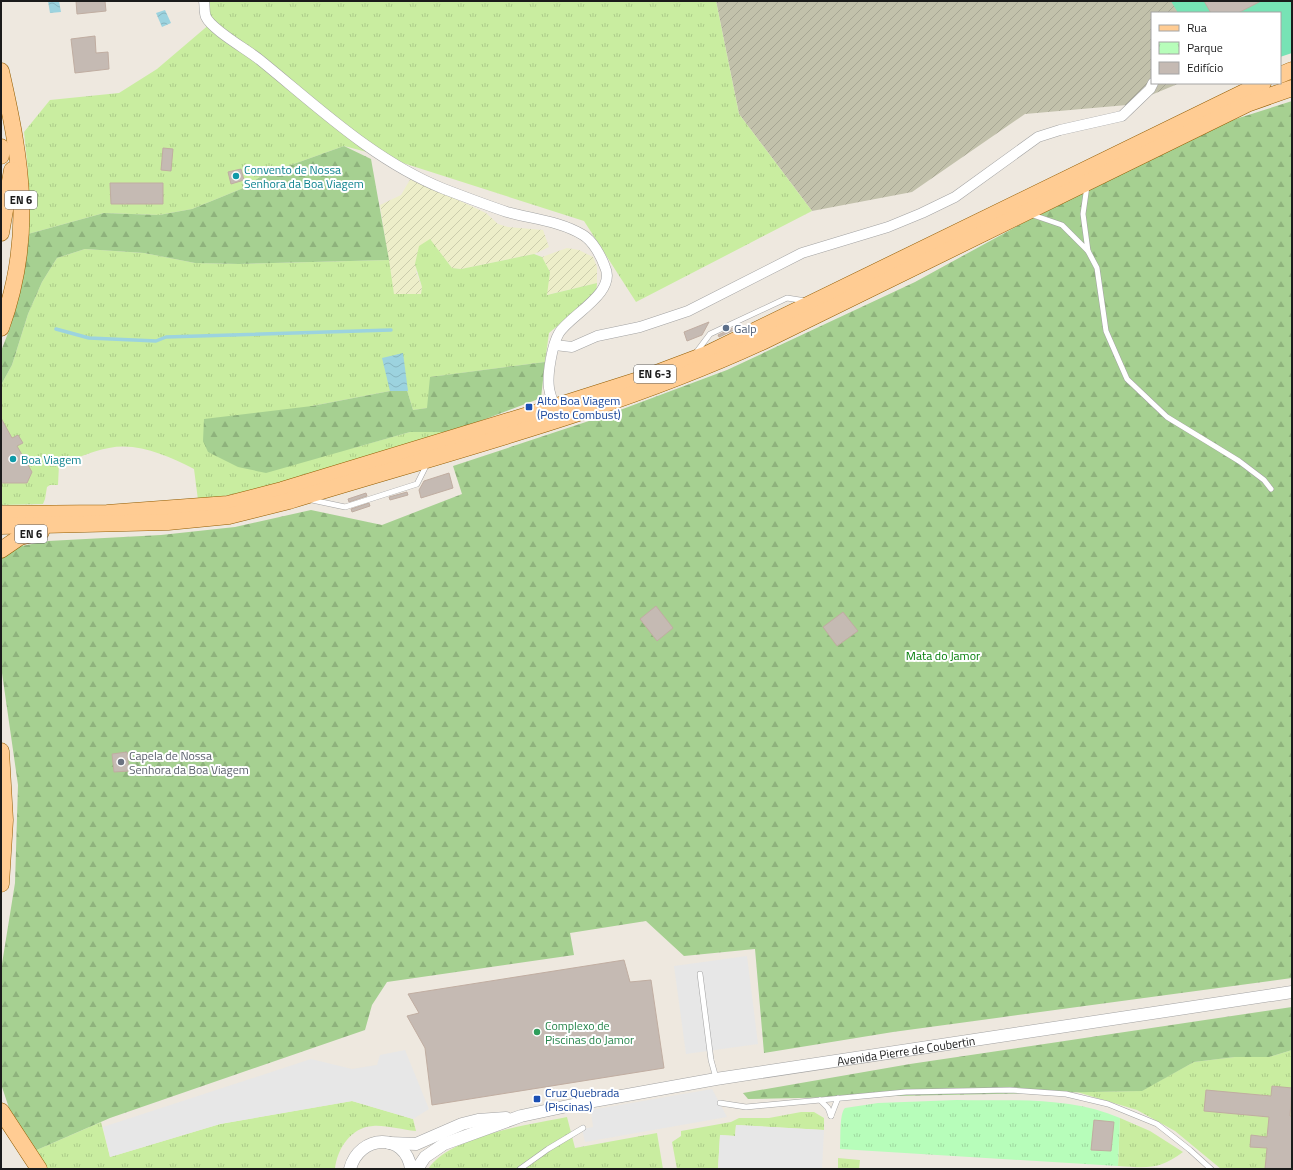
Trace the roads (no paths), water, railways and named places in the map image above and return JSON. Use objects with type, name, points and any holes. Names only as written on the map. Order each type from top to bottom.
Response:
[{"type":"main road","points":[[1281,75],[1292,70]]},
{"type":"main road","name":"EN 6","points":[[1,71],[13,121],[19,160],[21,244],[10,302],[1,328]]},
{"type":"main road","name":"EN 6-3","points":[[1,514],[107,513],[228,504],[282,490],[554,408],[638,380],[691,360],[1261,84]]},
{"type":"main road","name":"EN 6-3","points":[[1,526],[64,526],[168,522],[229,516],[301,497],[430,458],[645,390],[714,364],[1028,213],[1087,182],[1246,104],[1292,88]]},
{"type":"main road","points":[[1,233],[12,177],[13,121]]},
{"type":"main road","points":[[1,147],[1,156]]},
{"type":"main road","name":"EN 6","points":[[1,550],[20,537],[64,526]]},
{"type":"main road","points":[[1,751],[5,820],[1,884]]},
{"type":"main road","points":[[1,1111],[23,1160]]},
{"type":"main road","points":[[1,1134],[23,1160],[39,1169]]},
{"type":"street","points":[[204,1],[206,17],[219,32],[245,48],[378,154],[443,189],[507,212],[569,228],[584,236],[594,246],[606,269],[607,283],[588,307],[565,325],[558,335],[551,360],[549,387],[554,408]]},
{"type":"street","points":[[555,346],[572,347],[597,336],[640,327],[688,311],[802,253],[834,242],[888,227],[922,213],[955,196],[1038,137],[1060,130],[1122,116],[1150,89],[1152,84]]},
{"type":"street","name":"Avenida Pierre de Coubertin","points":[[350,1169],[355,1155],[363,1147],[374,1142],[416,1144],[449,1128],[478,1120],[521,1116],[577,1104],[716,1079],[1292,992]]},
{"type":"street","name":"Avenida Pierre de Coubertin","points":[[416,1169],[425,1157],[444,1144],[521,1116]]},
{"type":"street","points":[[389,1143],[403,1151],[407,1157],[411,1169]]},
{"type":"lane","points":[[1087,182],[1083,214],[1088,251]]},
{"type":"lane","points":[[1028,213],[1062,225],[1088,251],[1097,268],[1106,332],[1126,379],[1167,417],[1238,461],[1264,480],[1271,489]]},
{"type":"lane","points":[[301,497],[345,507],[417,484],[430,458]]},
{"type":"lane","points":[[700,974],[716,1079]]},
{"type":"lane","points":[[720,1102],[746,1107],[933,1091],[1010,1090],[1066,1094],[1108,1104],[1157,1124],[1190,1150],[1210,1169]]},
{"type":"lane","points":[[820,1100],[828,1108],[831,1116],[838,1098]]},
{"type":"lane","points":[[520,1169],[548,1149],[583,1128]]},
{"type":"water","points":[[48,1],[59,1],[61,12],[50,13]]},
{"type":"water","points":[[165,10],[171,23],[162,27],[156,13]]},
{"type":"water","points":[[403,353],[408,391],[390,391],[382,358]]},
{"type":"waterway","points":[[56,329],[89,338],[156,341],[166,337],[391,330]]},
{"type":"place","name":"Convento de Nossa Senhora da Boa Viagem","points":[[236,176]]},
{"type":"place","name":"Galp","points":[[726,328]]},
{"type":"place","name":"Alto Boa Viagem (Posto Combust)","points":[[529,407]]},
{"type":"place","name":"Boa Viagem","points":[[13,459]]},
{"type":"place","name":"Capela de Nossa Senhora da Boa Viagem","points":[[121,762]]},
{"type":"place","name":"Complexo de Piscinas do Jamor","points":[[537,1032]]},
{"type":"place","name":"Cruz Quebrada (Piscinas)","points":[[537,1099]]},
{"type":"park label","name":"Mata do Jamor","points":[[943,655]]}]
